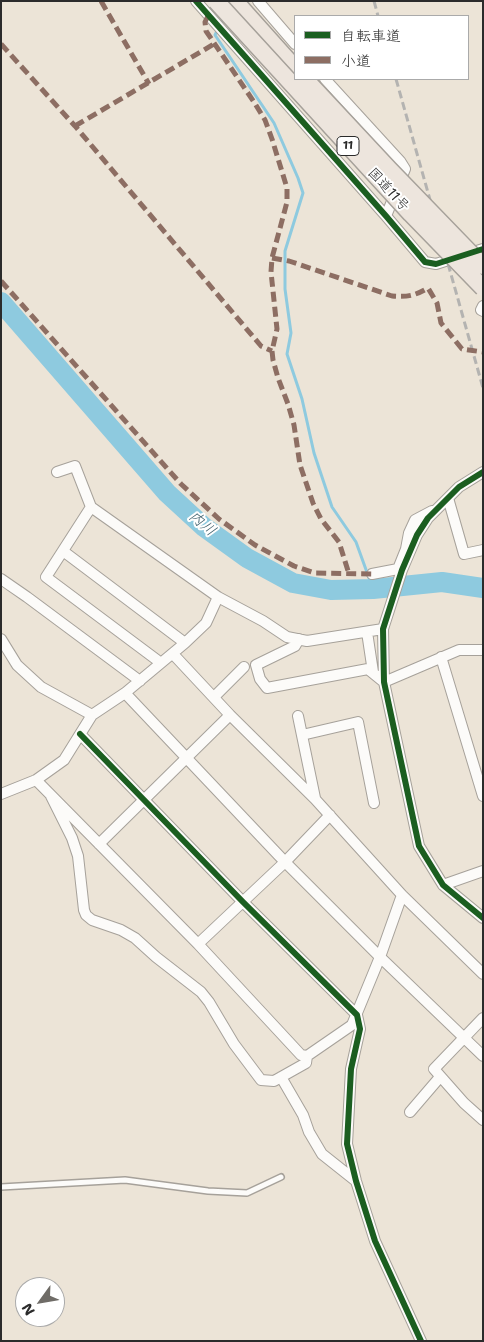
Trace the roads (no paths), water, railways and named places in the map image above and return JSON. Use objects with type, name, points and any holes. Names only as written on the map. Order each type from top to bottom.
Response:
[{"type":"highway","name":"国道11号","points":[[216,1],[411,214],[483,288]]},
{"type":"highway","points":[[235,1],[294,67]]},
{"type":"highway","name":"国道11号","points":[[306,80],[483,266]]},
{"type":"street","points":[[196,1],[425,262],[436,264],[483,249]]},
{"type":"street","points":[[258,1],[294,43]]},
{"type":"street","points":[[326,80],[400,161],[405,169],[386,216]]},
{"type":"street","points":[[483,306],[481,310],[483,311]]},
{"type":"street","points":[[56,472],[75,466],[91,507],[218,597],[287,636],[308,641],[383,629]]},
{"type":"street","points":[[483,472],[459,487],[435,510],[417,535],[402,570],[383,629],[384,682],[419,846],[443,885],[483,918]]},
{"type":"street","points":[[448,498],[464,554],[483,550]]},
{"type":"street","points":[[91,507],[46,577],[161,663]]},
{"type":"street","points":[[372,574],[398,569],[415,520],[435,510]]},
{"type":"street","points":[[63,551],[186,644]]},
{"type":"street","points":[[1,579],[140,681]]},
{"type":"street","points":[[1,794],[36,780],[64,760],[92,715],[125,693],[186,644],[206,623],[218,597]]},
{"type":"street","points":[[367,632],[373,672]]},
{"type":"street","points":[[1,639],[17,664],[41,687],[92,715]]},
{"type":"street","points":[[299,639],[295,646],[256,665],[260,679],[267,688],[368,669],[384,682]]},
{"type":"street","points":[[384,682],[459,650],[483,650]]},
{"type":"street","points":[[172,654],[230,715],[315,799],[402,895],[483,974]]},
{"type":"street","points":[[441,657],[483,796]]},
{"type":"street","points":[[214,697],[244,667]]},
{"type":"street","points":[[125,693],[285,862],[483,1056]]},
{"type":"street","points":[[99,844],[230,715]]},
{"type":"street","points":[[298,716],[315,799]]},
{"type":"street","points":[[302,735],[358,722],[374,803]]},
{"type":"street","points":[[80,734],[242,902],[356,1015],[360,1029],[350,1069],[346,1144],[374,1240],[421,1341]]},
{"type":"street","points":[[36,780],[198,944],[301,1055],[308,1056]]},
{"type":"street","points":[[52,796],[72,838],[78,856],[86,915],[92,920],[121,930],[136,938],[156,957],[201,992],[234,1044],[261,1080],[274,1080],[306,1063],[308,1056],[352,1025],[380,957],[402,895]]},
{"type":"street","points":[[198,944],[285,862],[330,815]]},
{"type":"street","points":[[443,885],[483,871]]},
{"type":"street","points":[[483,1018],[434,1069],[464,1103],[483,1120]]},
{"type":"street","points":[[281,1077],[322,1154],[356,1181]]},
{"type":"street","points":[[410,1112],[440,1077]]},
{"type":"lane","points":[[1,1187],[124,1180],[208,1191],[247,1193],[281,1177]]},
{"type":"waterway","points":[[224,17],[215,35],[274,123],[303,193],[285,251],[285,289],[291,333],[287,354],[302,399],[314,453],[332,507],[356,542],[373,589]]},
{"type":"waterway","name":"内川","points":[[1,302],[167,493],[204,527],[247,558],[293,583],[331,590],[373,589],[442,582],[483,588]]},
{"type":"railway","points":[[374,1],[378,15]]},
{"type":"railway","points":[[396,80],[483,388]]}]
